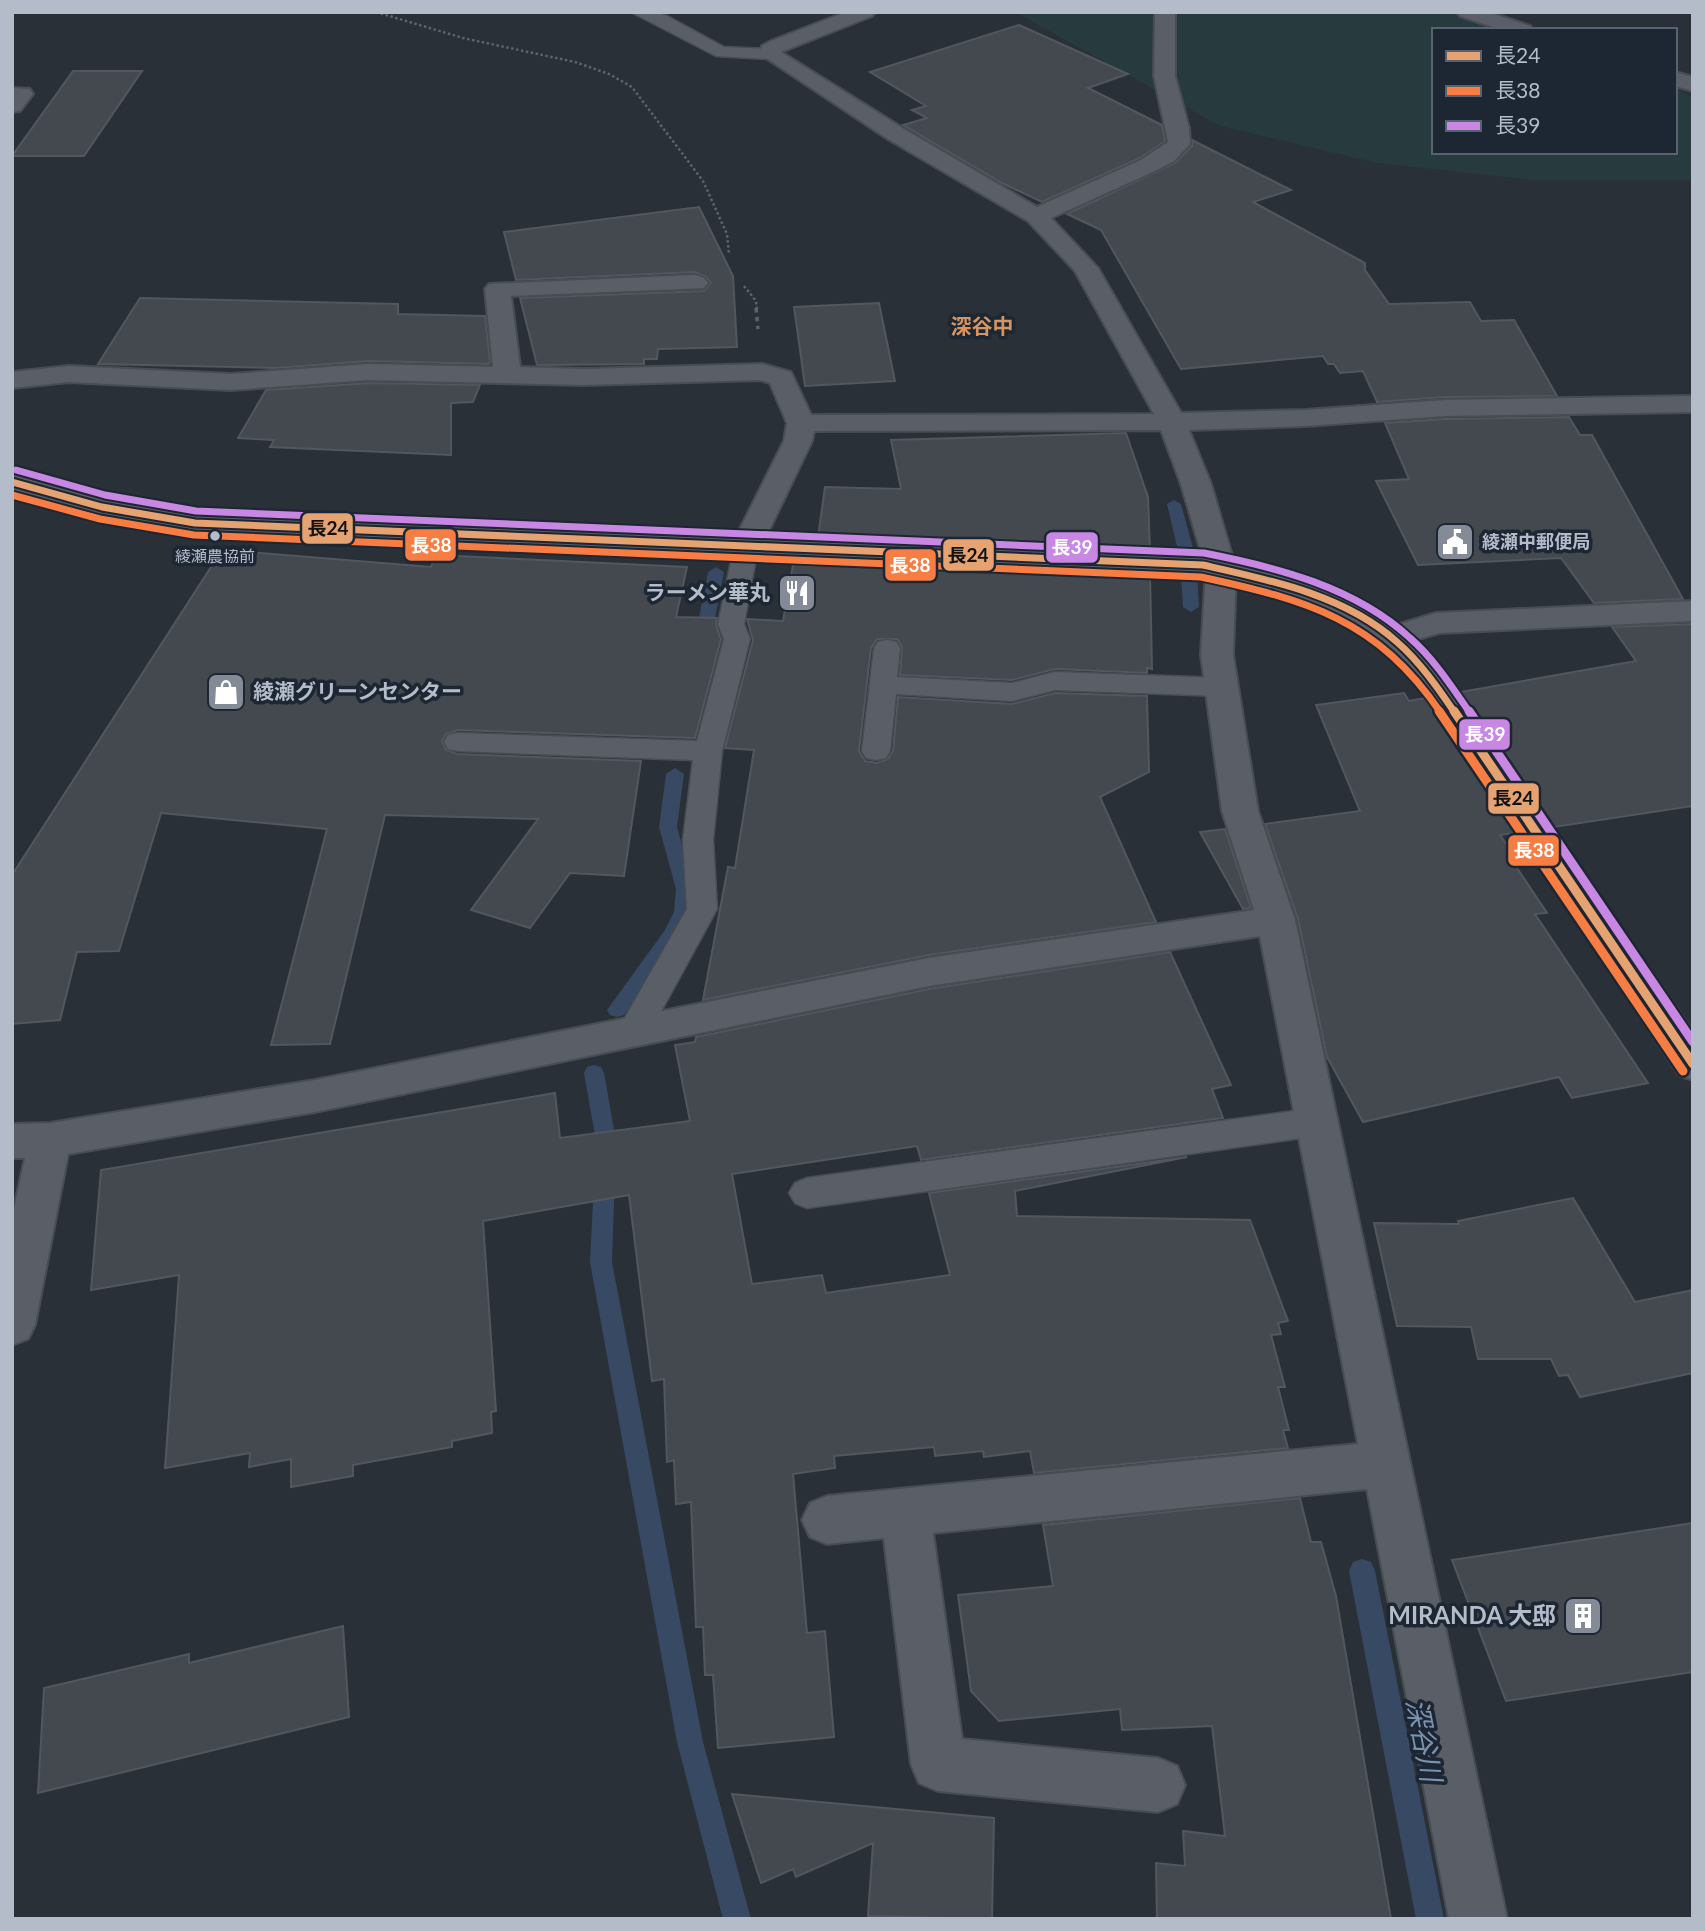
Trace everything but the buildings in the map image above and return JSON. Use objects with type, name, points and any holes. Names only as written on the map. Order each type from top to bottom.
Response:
[{"type":"street","points":[[865,12],[778,45],[769,50],[770,54],[896,134],[1036,216],[1065,243],[1086,268],[1172,422],[1196,484],[1212,567],[1217,655],[1240,811],[1276,920],[1478,1919]]},
{"type":"street","points":[[1036,216],[1149,165],[1179,144],[1180,129],[1166,85],[1163,60],[1165,12]]},
{"type":"street","points":[[1467,12],[1517,28]]},
{"type":"street","points":[[12,94],[22,94],[12,106]]},
{"type":"street","points":[[507,376],[498,289],[695,282]]},
{"type":"street","points":[[12,380],[69,374],[231,382],[369,372],[507,376],[762,372],[781,379],[801,423],[798,441],[746,547]]},
{"type":"street","points":[[801,423],[1172,422],[1305,418],[1459,408],[1690,408]]},
{"type":"street","points":[[15,487],[147,517],[195,523],[1212,567],[1317,599],[1391,637],[1441,692],[1693,1064]]},
{"type":"street","points":[[1391,637],[1436,623],[1693,611]]},
{"type":"street","points":[[12,1325],[31,1140],[315,1096],[929,972],[1276,920]]},
{"type":"street","points":[[827,1520],[1387,1464]]},
{"type":"street","points":[[905,1511],[938,1764],[1158,1785]]},
{"type":"lane","points":[[639,12],[661,19],[722,52],[770,54]]},
{"type":"lane","points":[[634,1030],[702,909],[698,840],[708,751],[737,639],[731,624],[746,547]]},
{"type":"lane","points":[[876,751],[887,648]]},
{"type":"lane","points":[[883,685],[1012,692],[1055,681],[1222,687]]},
{"type":"lane","points":[[458,743],[708,751]]},
{"type":"lane","points":[[807,1193],[1315,1122]]},
{"type":"path","points":[[376,12],[463,38],[575,62],[609,74],[632,87],[703,181],[727,234],[729,257]]},
{"type":"path","points":[[739,280],[756,301],[762,372]]},
{"type":"green space","points":[[1015,12],[1458,12],[1510,28],[1432,28],[1432,154],[1677,154],[1677,89],[1693,97],[1693,180],[1533,180],[1377,163],[1220,126]]},
{"type":"waterway","name":"深谷川","points":[[1174,504],[1188,559],[1191,607]]},
{"type":"waterway","points":[[702,643],[716,572]]},
{"type":"waterway","points":[[617,1010],[673,933],[683,912],[685,889],[668,827],[675,774]]},
{"type":"waterway","points":[[594,1073],[606,1141],[601,1262],[690,1742],[737,1919]]},
{"type":"waterway","name":"深谷川","points":[[1362,1571],[1430,1919]]},
{"type":"transit line","name":"長39","points":[[16,470],[105,495],[196,511],[1204,553],[1255,564],[1310,581],[1362,603],[1385,617],[1430,658],[1693,1042]]},
{"type":"transit line","name":"長24","points":[[12,482],[102,507],[195,523],[1203,565],[1303,591],[1328,600],[1373,624],[1401,645],[1419,664],[1441,692],[1693,1064]]},
{"type":"transit line","name":"長38","points":[[12,495],[100,519],[194,535],[1201,577],[1299,603],[1368,635],[1394,655],[1411,674],[1431,699],[1683,1071]]},
{"type":"place","name":"綾瀬農協前","points":[[215,536]]},
{"type":"place","name":"綾瀬中郵便局","points":[[1455,542]]},
{"type":"place","name":"ラーメン華丸","points":[[797,593]]},
{"type":"place","name":"綾瀬グリーンセンター","points":[[226,692]]},
{"type":"place","name":"MIRANDA 大邸","points":[[1583,1616]]},
{"type":"district","name":"深谷中","points":[[982,327]]}]
